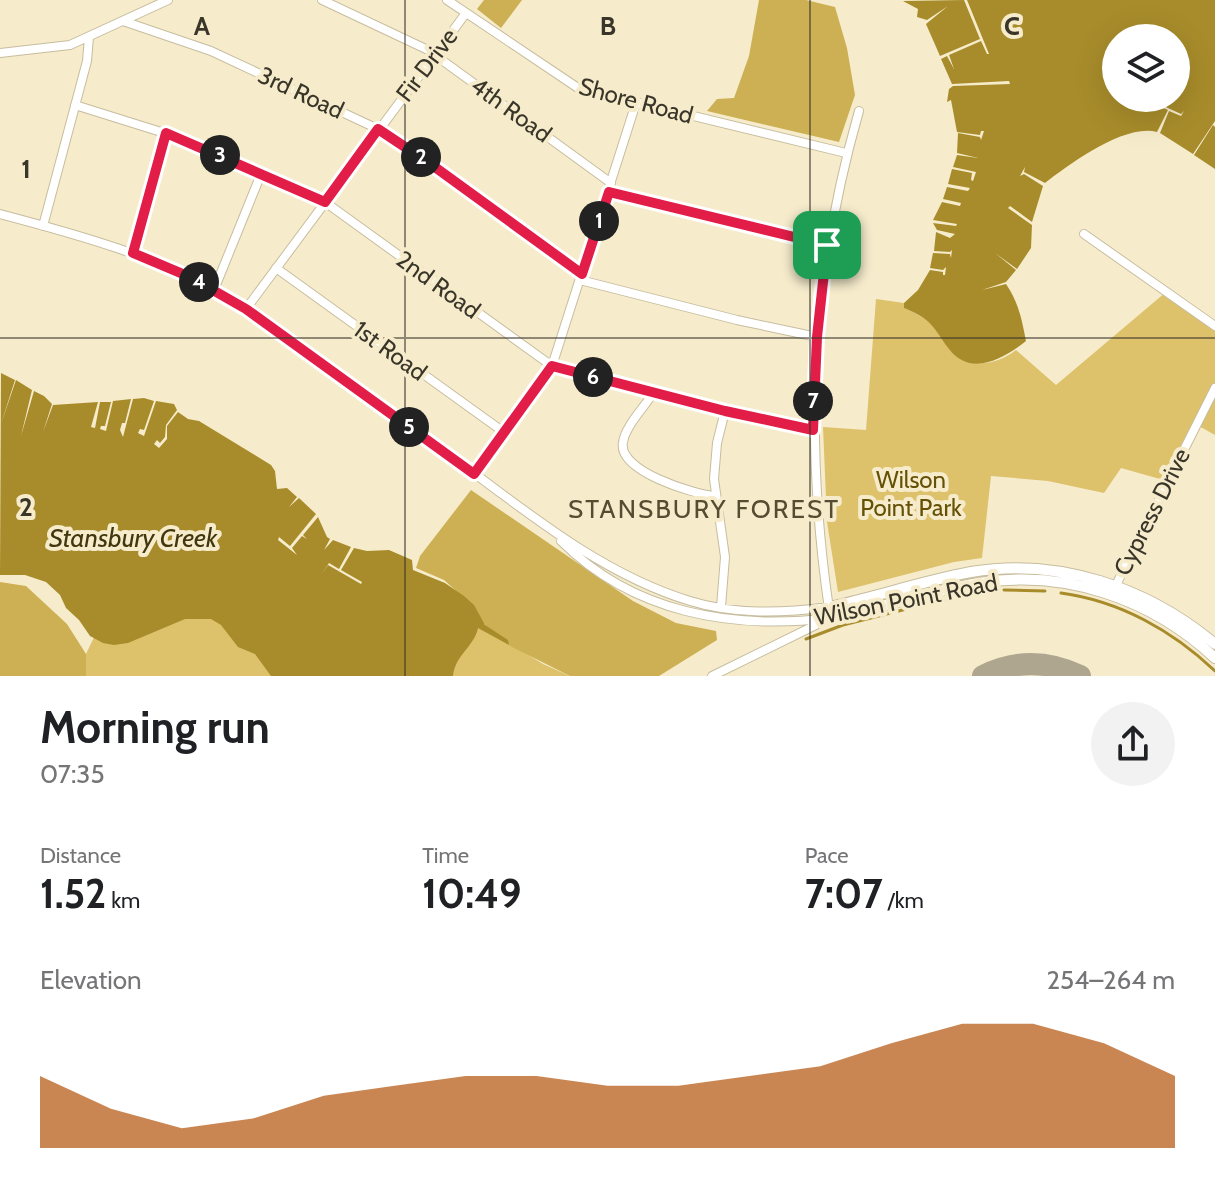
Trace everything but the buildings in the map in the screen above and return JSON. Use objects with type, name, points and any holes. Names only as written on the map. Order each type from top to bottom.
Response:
[{"type":"street","points":[[0,53],[70,45],[168,0]]},
{"type":"street","name":"4th Road","points":[[322,0],[428,50],[610,188],[827,245]]},
{"type":"street","name":"Shore Road","points":[[447,0],[567,82],[596,93],[846,153]]},
{"type":"street","name":"Fir Drive","points":[[246,309],[466,13]]},
{"type":"street","name":"3rd Road","points":[[123,21],[211,51],[378,129],[432,165],[581,277],[737,320],[817,337]]},
{"type":"street","points":[[43,226],[89,50],[89,37]]},
{"type":"street","points":[[474,474],[552,366],[636,103]]},
{"type":"street","name":"2nd Road","points":[[75,105],[166,133],[325,202],[552,366],[725,411],[813,430]]},
{"type":"street","points":[[712,676],[830,613],[818,524],[813,430],[817,337],[827,245],[846,153],[859,111]]},
{"type":"street","points":[[133,253],[166,133]]},
{"type":"street","points":[[214,290],[261,174]]},
{"type":"street","name":"Wilson Point Road","points":[[0,214],[133,253],[214,290],[246,309],[474,474],[553,533],[596,572],[670,608],[703,617],[794,622],[932,581],[993,569],[1034,569],[1114,589],[1173,614],[1215,644]]},
{"type":"street","points":[[1084,234],[1215,326]]},
{"type":"street","name":"1st Road","points":[[276,268],[505,433]]},
{"type":"street","name":"Cypress Drive","points":[[1114,589],[1215,388]]},
{"type":"street","points":[[653,393],[625,435],[622,450],[625,457],[680,489],[715,496]]},
{"type":"street","points":[[721,607],[725,557],[715,496],[715,467],[725,411]]},
{"type":"street","name":"Wilson Point Road","points":[[553,533],[648,586],[691,601],[766,612],[830,613]]},
{"type":"street","name":"Wilson Point Road","points":[[1114,589],[1184,633],[1215,658]]},
{"type":"green space","name":"Wilson Point Park","points":[[1166,292],[1215,325],[1215,435],[1197,425],[1167,481],[1121,468],[1104,493],[1048,481],[991,476],[982,558],[954,562],[838,592],[827,522],[823,427],[866,430],[876,299],[904,303],[904,308],[933,325],[951,351],[966,361],[992,362],[1016,350],[1056,385]]},
{"type":"green space","points":[[182,616],[214,616],[286,676],[86,676],[86,654],[96,633]]},
{"type":"green space","points":[[476,623],[543,664],[570,676],[447,676]]},
{"type":"shaded area","points":[[484,0],[522,0],[501,28],[477,9]]},
{"type":"shaded area","points":[[759,0],[806,0],[835,7],[847,48],[855,95],[839,142],[707,111],[717,99],[734,98],[749,56]]},
{"type":"shaded area","points":[[471,490],[633,601],[676,623],[716,631],[717,640],[659,676],[570,676],[512,647],[490,631],[463,597],[444,580],[416,568],[420,556]]},
{"type":"shaded area","points":[[0,582],[26,586],[67,624],[86,654],[86,676],[0,676]]},
{"type":"water","points":[[964,0],[980,39],[940,56],[926,24],[948,6],[927,20],[917,17],[918,9],[903,1]]},
{"type":"water","points":[[967,0],[1215,0],[1215,121],[1193,154],[1160,133],[1169,112],[1181,116],[1183,112],[1190,112],[1190,24],[1102,24],[1102,112],[1167,112],[1157,132],[1144,131],[1114,139],[1045,183],[1024,172],[1025,167],[1020,176],[1024,174],[1043,186],[1032,222],[1010,206],[1008,208],[1032,225],[1031,248],[1017,269],[995,253],[1016,270],[1006,282],[982,290],[1006,284],[1017,305],[1026,341],[998,359],[977,364],[958,358],[935,329],[926,320],[904,308],[904,303],[918,290],[930,270],[945,275],[946,267],[943,270],[930,268],[933,253],[950,254],[951,258],[952,250],[934,251],[936,232],[950,238],[955,234],[937,230],[933,223],[957,224],[933,220],[942,202],[960,206],[961,203],[943,199],[947,187],[968,191],[970,188],[948,184],[952,169],[972,173],[973,181],[976,172],[953,167],[957,155],[978,158],[957,153],[958,133],[980,137],[981,140],[984,131],[980,135],[957,132],[951,100],[947,102],[949,89],[953,86],[1010,84],[1009,81],[952,84],[941,59],[947,56],[954,69],[949,55],[981,41],[989,54]]},
{"type":"water","points":[[1213,125],[1215,127],[1215,169],[1194,155]]},
{"type":"water","name":"Stansbury Creek","points":[[1,373],[15,380],[1,424],[16,380],[32,390],[21,436],[34,391],[52,404],[43,432],[53,405],[98,402],[91,427],[95,428],[100,402],[111,402],[105,426],[100,429],[106,431],[113,401],[131,399],[120,430],[123,437],[133,399],[144,398],[154,401],[144,430],[140,429],[138,433],[144,436],[156,401],[174,404],[177,410],[166,425],[165,437],[154,444],[159,448],[167,439],[167,426],[178,412],[188,419],[199,421],[271,465],[275,471],[277,489],[287,488],[297,497],[289,507],[299,498],[316,514],[290,546],[279,537],[278,540],[297,555],[292,548],[302,536],[307,539],[303,535],[318,517],[330,539],[324,550],[333,540],[351,547],[339,569],[329,563],[321,575],[328,565],[361,584],[341,570],[354,548],[389,550],[412,560],[413,570],[445,583],[464,596],[474,605],[485,625],[508,640],[509,645],[478,628],[473,641],[457,662],[453,676],[271,676],[255,654],[238,647],[221,625],[211,619],[185,619],[128,643],[103,643],[90,636],[66,608],[60,595],[46,582],[25,575],[0,575]]},
{"type":"waterway","points":[[1004,590],[1045,591]]},
{"type":"waterway","points":[[1061,593],[1104,603],[1144,620],[1182,643],[1215,671]]},
{"type":"waterway","points":[[806,639],[843,625],[962,595]]},
{"type":"taxiway","points":[[983,676],[1007,667],[1031,664],[1055,667],[1080,676]]},
{"type":"district","name":"STANSBURY FOREST","points":[[704,509]]},
{"type":"route","points":[[378,129],[582,274],[609,192],[827,245],[817,337],[813,430],[725,411],[552,366],[474,474],[246,309],[178,271],[133,253],[166,133],[325,202],[378,129]]}]
